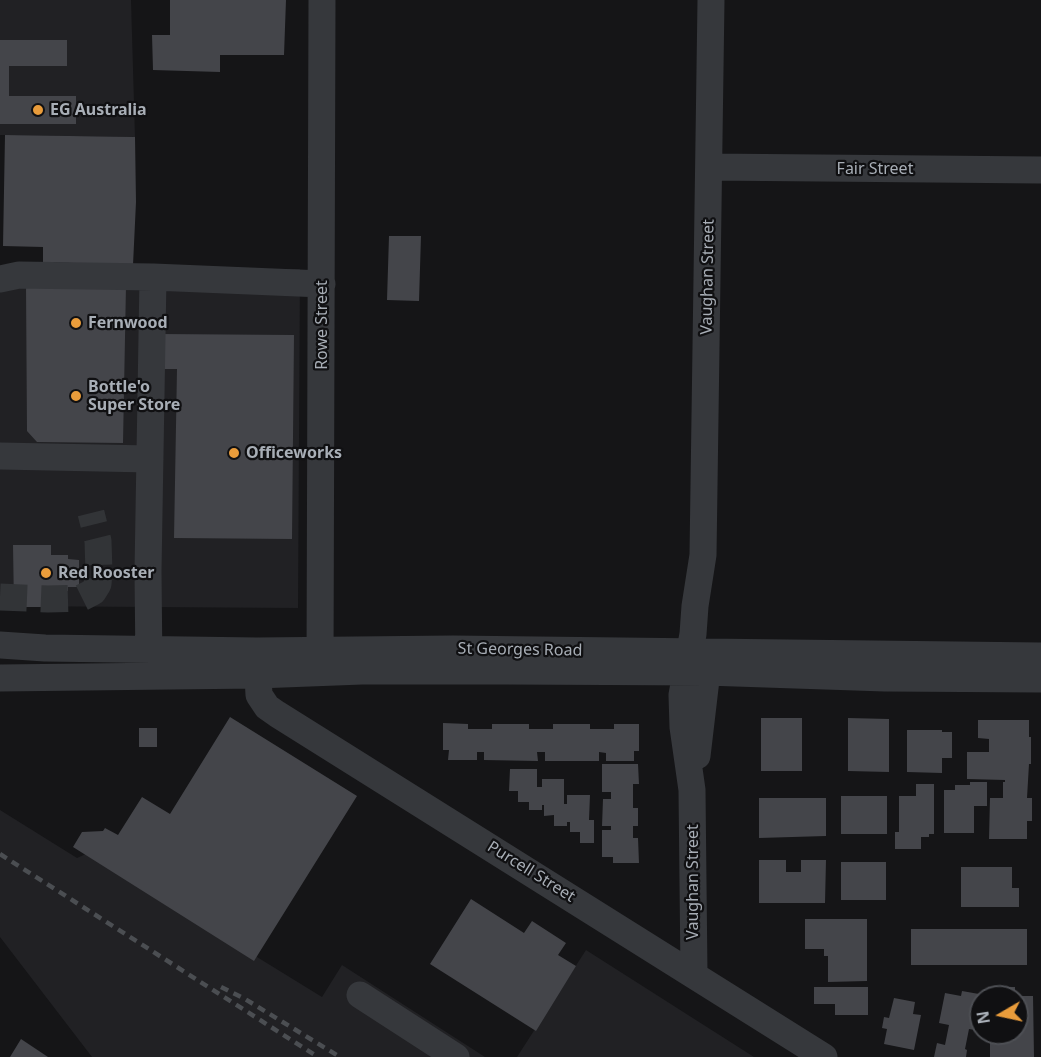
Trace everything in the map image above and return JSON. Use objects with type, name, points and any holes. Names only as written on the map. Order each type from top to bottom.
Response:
[{"type":"street","name":"Rowe Street","points":[[320,662],[322,0]]},
{"type":"street","name":"Vaughan Street","points":[[694,974],[692,790],[702,726],[697,662],[703,555],[711,0]]},
{"type":"street","name":"Fair Street","points":[[709,168],[1041,170]]},
{"type":"street","points":[[0,279],[19,275],[153,277],[322,284]]},
{"type":"street","points":[[149,663],[153,277]]},
{"type":"street","points":[[0,456],[150,459]]},
{"type":"street","name":"St Georges Road","points":[[0,645],[45,648],[149,663]]},
{"type":"street","name":"St Georges Road","points":[[0,678],[149,663],[320,662],[453,649],[697,662],[942,667],[1041,679]]},
{"type":"street","name":"St Georges Road","points":[[942,667],[1041,656]]},
{"type":"street","name":"Purcell Street","points":[[257,663],[259,695],[272,711],[824,1057]]},
{"type":"street","points":[[360,995],[456,1057]]},
{"type":"shaded area","points":[[0,0],[131,0],[135,137],[0,135]]},
{"type":"shaded area","points":[[0,268],[300,269],[298,608],[0,606]]},
{"type":"shaded area","points":[[0,810],[77,858],[88,853],[322,997],[342,965],[485,1057],[92,1057],[0,937]]},
{"type":"shaded area","points":[[586,950],[754,1057],[517,1057]]},
{"type":"building","points":[[170,0],[286,0],[284,55],[220,55],[220,72],[153,70],[152,35],[170,35]]},
{"type":"building","points":[[0,40],[67,40],[67,66],[9,66],[9,96],[76,96],[76,124],[0,124]]},
{"type":"building","points":[[5,135],[135,137],[136,202],[133,265],[43,262],[43,247],[3,246]]},
{"type":"building","points":[[389,236],[421,236],[419,301],[387,300]]},
{"type":"building","points":[[126,285],[123,443],[37,442],[27,431],[26,286]]},
{"type":"building","name":"Officeworks","points":[[159,334],[294,335],[292,539],[174,538],[177,369],[158,369]]},
{"type":"building","name":"Red Rooster","points":[[13,545],[51,545],[51,555],[68,555],[68,559],[79,560],[79,587],[68,587],[68,591],[49,591],[48,607],[14,607]]},
{"type":"building","points":[[230,717],[357,796],[254,961],[73,847],[82,832],[103,831],[105,828],[118,835],[142,797],[170,814]]},
{"type":"building","points":[[761,718],[802,718],[802,771],[761,771]]},
{"type":"building","points":[[848,718],[889,719],[889,772],[848,771]]},
{"type":"building","points":[[978,720],[1029,720],[1031,764],[1029,764],[1027,798],[1032,798],[1032,821],[1027,821],[1027,839],[989,839],[990,798],[1003,798],[1005,780],[967,779],[967,752],[989,752],[989,739],[978,738]]},
{"type":"building","points":[[443,723],[468,724],[468,729],[492,729],[492,724],[529,724],[529,729],[553,729],[553,724],[590,724],[590,729],[614,729],[614,724],[639,724],[639,751],[634,751],[634,761],[606,761],[606,753],[599,752],[599,761],[545,761],[545,752],[537,752],[538,761],[484,760],[484,752],[477,752],[477,760],[448,760],[449,750],[443,750]]},
{"type":"building","points":[[139,728],[157,728],[157,747],[139,747]]},
{"type":"building","points":[[907,730],[952,732],[952,758],[942,758],[942,773],[907,772]]},
{"type":"building","points":[[602,764],[638,764],[639,784],[633,784],[633,808],[638,808],[638,826],[633,826],[633,838],[638,838],[639,863],[613,863],[613,857],[602,857],[602,830],[611,830],[611,826],[602,826],[603,799],[611,799],[611,792],[602,792]]},
{"type":"building","points":[[510,769],[537,769],[537,787],[542,787],[542,779],[564,779],[564,804],[567,804],[567,795],[590,795],[589,820],[594,820],[594,843],[580,843],[580,832],[570,832],[570,822],[567,822],[567,826],[554,826],[554,815],[544,816],[544,805],[542,805],[542,810],[529,810],[529,802],[518,802],[518,791],[509,791]]},
{"type":"building","points":[[970,782],[987,782],[987,806],[974,806],[974,833],[944,833],[944,790],[955,790],[955,785],[970,785]]},
{"type":"building","points":[[916,784],[934,784],[934,834],[921,837],[921,849],[895,849],[895,832],[899,832],[899,796],[916,796]]},
{"type":"building","points":[[841,796],[887,796],[887,834],[841,834]]},
{"type":"building","points":[[759,798],[826,798],[826,836],[759,838]]},
{"type":"building","points":[[759,860],[786,860],[786,872],[801,872],[801,860],[826,860],[825,903],[759,903]]},
{"type":"building","points":[[841,862],[886,862],[886,900],[841,900]]},
{"type":"building","points":[[961,867],[1012,867],[1012,888],[1019,888],[1019,907],[961,907]]},
{"type":"building","points":[[471,899],[524,933],[532,921],[566,943],[558,955],[576,966],[536,1031],[430,964]]},
{"type":"building","points":[[805,919],[867,919],[867,981],[828,982],[828,956],[824,956],[824,949],[805,949]]},
{"type":"building","points":[[911,929],[1027,929],[1027,965],[911,965]]},
{"type":"building","points":[[814,987],[868,987],[868,1015],[835,1015],[835,1004],[814,1004]]},
{"type":"building","points":[[962,991],[969,992],[966,1057],[934,1057],[937,1043],[945,1045],[949,1025],[939,1023],[945,993],[961,996]]},
{"type":"building","points":[[1029,996],[1033,996],[1034,1057],[990,1057],[990,1045],[1029,1045]]},
{"type":"building","points":[[894,998],[915,1002],[913,1014],[921,1015],[914,1050],[884,1044],[887,1029],[882,1028],[884,1017],[889,1018]]},
{"type":"building","points":[[21,1039],[48,1057],[10,1057]]},
{"type":"tunnel","points":[[0,597],[81,598],[93,592],[98,584],[99,572],[98,541],[91,513]]},
{"type":"railway","points":[[0,854],[318,1057]]},
{"type":"railway","points":[[221,987],[245,999],[340,1057]]},
{"type":"place","name":"EG Australia","points":[[38,110]]},
{"type":"place","name":"Fernwood","points":[[76,323]]},
{"type":"place","name":"Bottle'o Super Store","points":[[76,396]]},
{"type":"place","name":"Officeworks","points":[[234,453]]},
{"type":"place","name":"Red Rooster","points":[[46,573]]}]
